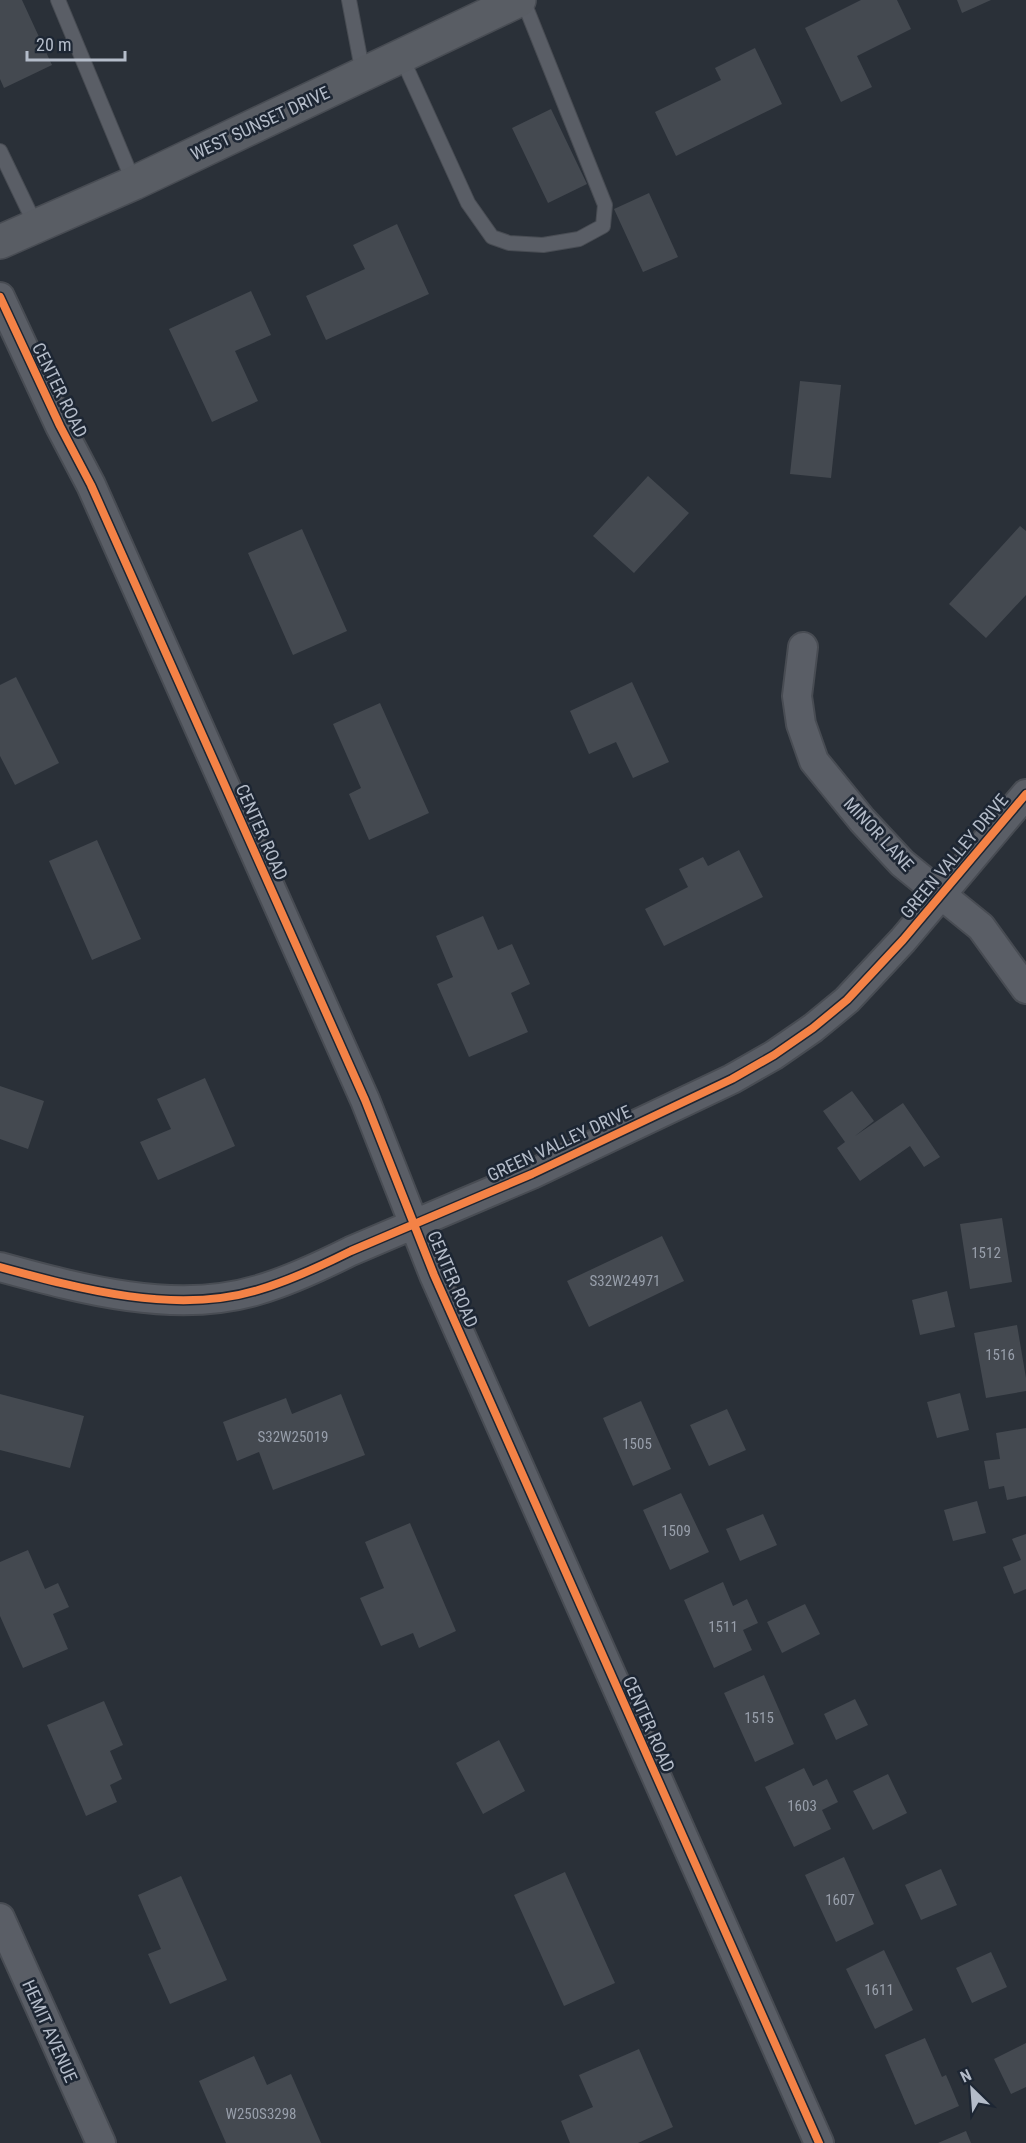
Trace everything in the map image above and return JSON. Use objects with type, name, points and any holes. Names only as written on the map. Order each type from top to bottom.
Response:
[{"type":"main road","name":"WEST SUNSET DRIVE","points":[[0,242],[134,183],[521,0]]},
{"type":"street","name":"CENTER ROAD","points":[[0,297],[60,426],[96,496],[360,1089],[438,1286],[819,2143]]},
{"type":"street","name":"MINOR LANE","points":[[803,647],[797,696],[801,724],[814,761],[902,863],[981,927],[1026,988]]},
{"type":"street","name":"GREEN VALLEY DRIVE","points":[[0,1267],[74,1287],[126,1296],[181,1300],[209,1299],[256,1291],[325,1264],[532,1174],[732,1079],[774,1055],[813,1028],[847,1000],[903,940],[1026,794]]},
{"type":"street","name":"HEMIT AVENUE","points":[[0,1918],[101,2143]]},
{"type":"lane","points":[[58,0],[134,183]]},
{"type":"lane","points":[[349,0],[363,74]]},
{"type":"lane","points":[[401,56],[468,204],[492,237],[509,243],[543,245],[579,239],[603,226],[605,205],[521,0]]},
{"type":"lane","points":[[0,151],[36,226]]},
{"type":"building","points":[[0,0],[22,0],[52,65],[4,88],[0,79]]},
{"type":"building","points":[[861,0],[897,0],[911,29],[857,56],[872,87],[841,102],[805,28]]},
{"type":"building","points":[[957,0],[991,0],[962,13]]},
{"type":"building","points":[[755,48],[782,104],[676,156],[655,112],[721,80],[715,68]]},
{"type":"building","points":[[551,109],[587,184],[548,203],[512,128]]},
{"type":"building","points":[[649,193],[678,257],[643,272],[614,209]]},
{"type":"building","points":[[397,224],[429,294],[326,340],[306,296],[365,269],[353,245]]},
{"type":"building","points":[[251,291],[271,335],[235,351],[258,401],[212,422],[169,329]]},
{"type":"building","points":[[800,381],[841,385],[831,478],[790,474]]},
{"type":"building","points":[[648,476],[689,513],[634,573],[593,536]]},
{"type":"building","points":[[1020,526],[1026,531],[1026,595],[986,638],[949,604]]},
{"type":"building","points":[[302,529],[347,631],[293,655],[248,553]]},
{"type":"building","points":[[16,677],[59,763],[15,785],[0,756],[0,685]]},
{"type":"building","points":[[632,682],[669,762],[633,778],[616,742],[589,754],[570,711]]},
{"type":"building","points":[[380,703],[429,813],[369,840],[349,794],[361,788],[333,724]]},
{"type":"building","points":[[97,840],[141,939],[92,960],[49,861]]},
{"type":"building","points":[[739,850],[763,897],[664,946],[645,909],[688,887],[679,869],[703,857],[708,866]]},
{"type":"building","points":[[483,916],[498,950],[512,944],[530,984],[511,993],[528,1032],[469,1057],[437,984],[453,977],[436,936]]},
{"type":"building","points":[[205,1078],[235,1146],[158,1180],[140,1142],[171,1129],[157,1099]]},
{"type":"building","points":[[0,1086],[44,1101],[28,1149],[0,1139]]},
{"type":"building","points":[[852,1091],[874,1121],[855,1136],[903,1103],[940,1157],[924,1167],[910,1146],[860,1181],[837,1148],[845,1142],[823,1111]]},
{"type":"building","points":[[1002,1218],[1012,1282],[970,1289],[960,1224]]},
{"type":"building","points":[[662,1236],[684,1281],[589,1327],[567,1281]]},
{"type":"building","points":[[947,1291],[955,1327],[920,1335],[912,1300]]},
{"type":"building","points":[[1017,1325],[1026,1391],[986,1398],[974,1333]]},
{"type":"building","points":[[960,1393],[969,1430],[937,1438],[927,1402]]},
{"type":"building","points":[[0,1394],[84,1416],[70,1468],[0,1450]]},
{"type":"building","points":[[341,1394],[365,1455],[273,1490],[259,1452],[237,1461],[223,1422],[286,1398],[292,1414]]},
{"type":"building","points":[[641,1401],[671,1469],[633,1486],[603,1418]]},
{"type":"building","points":[[727,1409],[746,1450],[709,1466],[690,1425]]},
{"type":"building","points":[[1026,1428],[1026,1496],[1007,1500],[1004,1486],[989,1489],[984,1461],[1000,1459],[996,1433]]},
{"type":"building","points":[[681,1493],[709,1552],[670,1570],[643,1510]]},
{"type":"building","points":[[977,1501],[986,1533],[953,1541],[944,1510]]},
{"type":"building","points":[[763,1514],[777,1545],[740,1561],[726,1529]]},
{"type":"building","points":[[410,1523],[456,1631],[419,1648],[413,1633],[381,1646],[360,1598],[384,1588],[365,1542]]},
{"type":"building","points":[[1026,1534],[1026,1589],[1014,1594],[1003,1567],[1021,1560],[1012,1539]]},
{"type":"building","points":[[28,1550],[45,1589],[58,1583],[69,1607],[53,1614],[68,1649],[23,1668],[0,1616],[0,1562]]},
{"type":"building","points":[[723,1582],[733,1606],[747,1599],[758,1623],[743,1630],[752,1650],[714,1668],[684,1600]]},
{"type":"building","points":[[805,1604],[820,1634],[782,1653],[767,1622]]},
{"type":"building","points":[[764,1675],[794,1744],[755,1762],[724,1693]]},
{"type":"building","points":[[855,1699],[868,1725],[836,1740],[824,1714]]},
{"type":"building","points":[[104,1701],[123,1745],[110,1751],[122,1779],[110,1785],[117,1802],[86,1816],[47,1725]]},
{"type":"building","points":[[499,1740],[525,1791],[483,1814],[456,1763]]},
{"type":"building","points":[[804,1768],[813,1786],[827,1779],[838,1802],[822,1810],[831,1829],[794,1847],[765,1787]]},
{"type":"building","points":[[888,1774],[907,1813],[873,1830],[853,1791]]},
{"type":"building","points":[[844,1857],[874,1924],[836,1942],[805,1875]]},
{"type":"building","points":[[941,1869],[957,1905],[921,1920],[905,1885]]},
{"type":"building","points":[[565,1872],[615,1983],[564,2006],[514,1895]]},
{"type":"building","points":[[181,1876],[227,1980],[170,2004],[148,1954],[161,1949],[138,1895]]},
{"type":"building","points":[[884,1950],[913,2010],[875,2029],[846,1969]]},
{"type":"building","points":[[991,1952],[1007,1987],[972,2003],[956,1968]]},
{"type":"building","points":[[925,2038],[942,2077],[946,2075],[959,2106],[915,2125],[885,2055]]},
{"type":"building","points":[[1026,2043],[1026,2087],[1011,2094],[994,2059]]},
{"type":"building","points":[[639,2049],[673,2127],[638,2143],[570,2143],[561,2121],[593,2107],[579,2075]]},
{"type":"building","points":[[254,2056],[267,2085],[291,2074],[321,2143],[226,2143],[199,2081]]},
{"type":"building","points":[[966,2131],[971,2143],[938,2143]]},
{"type":"cycle path","points":[[0,297],[60,426],[91,485],[365,1100],[434,1275],[819,2143]]},
{"type":"cycle path","points":[[0,1267],[95,1291],[128,1296],[161,1300],[227,1297],[258,1290],[293,1278],[532,1174],[732,1079],[774,1055],[813,1028],[847,1000],[903,940],[1026,794]]}]
